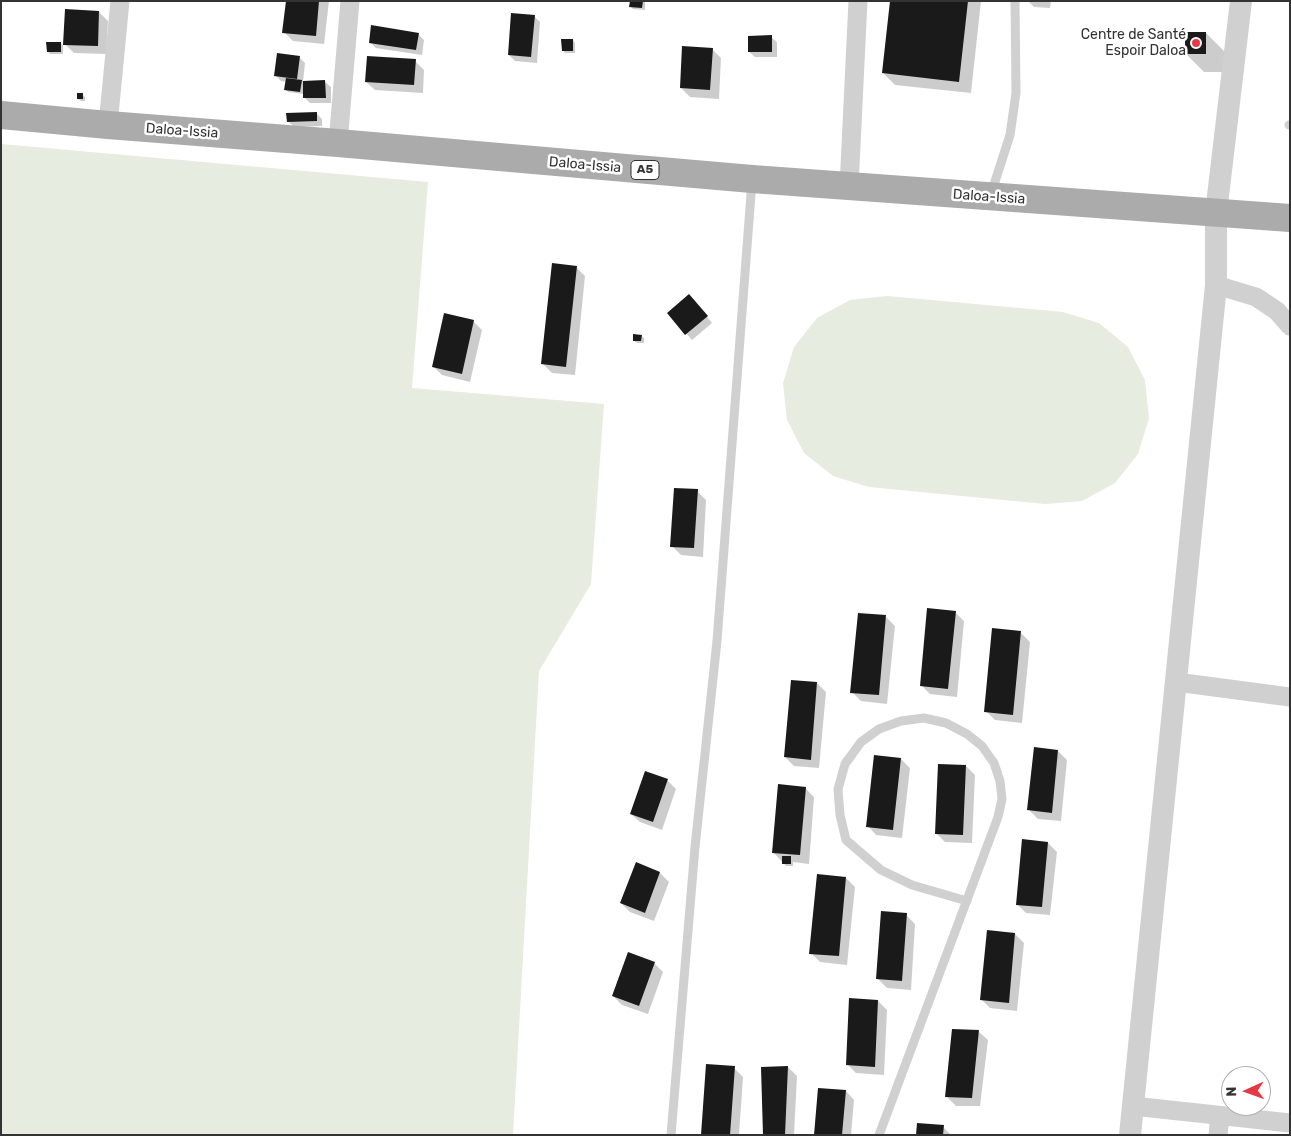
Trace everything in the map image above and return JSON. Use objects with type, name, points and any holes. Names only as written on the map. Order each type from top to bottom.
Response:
[{"type":"main road","name":"Daloa-Issia","points":[[1,115],[849,187],[1290,218]]},
{"type":"street","points":[[108,125],[120,1]]},
{"type":"street","points":[[338,143],[350,1]]},
{"type":"street","points":[[849,187],[858,1]]},
{"type":"street","points":[[1130,1135],[1216,285],[1216,213],[1241,1]]},
{"type":"street","points":[[1216,285],[1256,297],[1277,311],[1290,326]]},
{"type":"street","points":[[1176,682],[1290,697]]},
{"type":"street","points":[[1133,1106],[1290,1123]]},
{"type":"street","points":[[1218,1135],[1220,1116]]},
{"type":"lane","points":[[990,197],[1010,135],[1016,93],[1015,1]]},
{"type":"lane","points":[[671,1135],[694,848],[717,641],[752,179]]},
{"type":"lane","points":[[879,1135],[967,901],[998,817],[1002,799],[1000,781],[994,762],[982,746],[967,734],[946,723],[924,718],[901,720],[880,729],[861,742],[845,764],[838,789],[840,815],[846,840],[881,870],[912,885],[967,901]]},
{"type":"shaded area","points":[[1,144],[428,182],[412,388],[604,404],[591,584],[539,671],[513,1135],[1,1135]]},
{"type":"shaded area","points":[[887,296],[1063,312],[1099,323],[1128,347],[1145,380],[1149,418],[1138,454],[1115,483],[1082,501],[1045,504],[869,487],[833,476],[804,453],[787,420],[783,383],[794,347],[817,318],[850,300]]},
{"type":"building","points":[[286,1],[319,1],[316,36],[282,33]]},
{"type":"building","points":[[630,1],[643,1],[642,8],[629,7]]},
{"type":"building","points":[[890,1],[968,1],[959,82],[882,73]]},
{"type":"building","points":[[65,9],[99,11],[98,46],[63,45]]},
{"type":"building","points":[[511,13],[535,15],[531,57],[508,55]]},
{"type":"building","points":[[371,25],[419,33],[416,50],[369,43]]},
{"type":"building","name":"Centre de Santé Espoir Daloa","points":[[1185,32],[1206,32],[1206,54],[1185,54]]},
{"type":"building","points":[[772,35],[772,52],[748,52],[748,36]]},
{"type":"building","points":[[561,39],[573,39],[573,51],[562,51]]},
{"type":"building","points":[[46,42],[61,42],[61,52],[47,52]]},
{"type":"building","points":[[682,46],[713,48],[710,90],[680,88]]},
{"type":"building","points":[[277,53],[300,56],[297,79],[274,76]]},
{"type":"building","points":[[367,56],[416,59],[414,85],[365,82]]},
{"type":"building","points":[[286,78],[302,80],[300,92],[284,90]]},
{"type":"building","points":[[325,80],[326,98],[303,98],[303,81]]},
{"type":"building","points":[[77,93],[83,93],[83,99],[77,99]]},
{"type":"building","points":[[317,112],[317,121],[287,122],[286,113]]},
{"type":"building","points":[[552,263],[577,266],[566,367],[541,364]]},
{"type":"building","points":[[689,294],[708,316],[685,335],[667,313]]},
{"type":"building","points":[[444,313],[474,320],[462,374],[432,367]]},
{"type":"building","points":[[633,334],[642,335],[641,341],[633,341]]},
{"type":"building","points":[[674,488],[698,489],[694,548],[670,547]]},
{"type":"building","points":[[927,608],[956,611],[948,689],[920,686]]},
{"type":"building","points":[[858,613],[886,615],[879,695],[850,693]]},
{"type":"building","points":[[992,628],[1021,631],[1013,715],[984,712]]},
{"type":"building","points":[[791,680],[817,682],[811,760],[784,757]]},
{"type":"building","points":[[1034,747],[1058,750],[1052,813],[1027,810]]},
{"type":"building","points":[[874,755],[901,758],[893,830],[866,827]]},
{"type":"building","points":[[938,764],[966,765],[963,835],[935,834]]},
{"type":"building","points":[[645,771],[668,779],[653,822],[630,814]]},
{"type":"building","points":[[778,784],[806,787],[800,855],[772,853]]},
{"type":"building","points":[[1022,839],[1048,842],[1042,907],[1016,905]]},
{"type":"building","points":[[782,856],[791,856],[791,864],[782,864]]},
{"type":"building","points":[[636,862],[660,872],[645,913],[620,903]]},
{"type":"building","points":[[817,874],[846,877],[839,956],[809,954]]},
{"type":"building","points":[[881,911],[907,913],[902,981],[876,979]]},
{"type":"building","points":[[987,930],[1015,933],[1009,1003],[980,1000]]},
{"type":"building","points":[[628,952],[655,962],[639,1006],[612,996]]},
{"type":"building","points":[[849,998],[878,1000],[875,1067],[846,1065]]},
{"type":"building","points":[[952,1029],[979,1030],[972,1098],[945,1097]]},
{"type":"building","points":[[706,1064],[735,1066],[730,1135],[701,1135]]},
{"type":"building","points":[[788,1066],[785,1135],[763,1135],[761,1067]]},
{"type":"building","points":[[818,1088],[846,1090],[842,1135],[814,1135]]},
{"type":"building","points":[[917,1123],[944,1125],[943,1135],[916,1135]]},
{"type":"place","name":"Centre de Santé Espoir Daloa","points":[[1196,43]]}]
